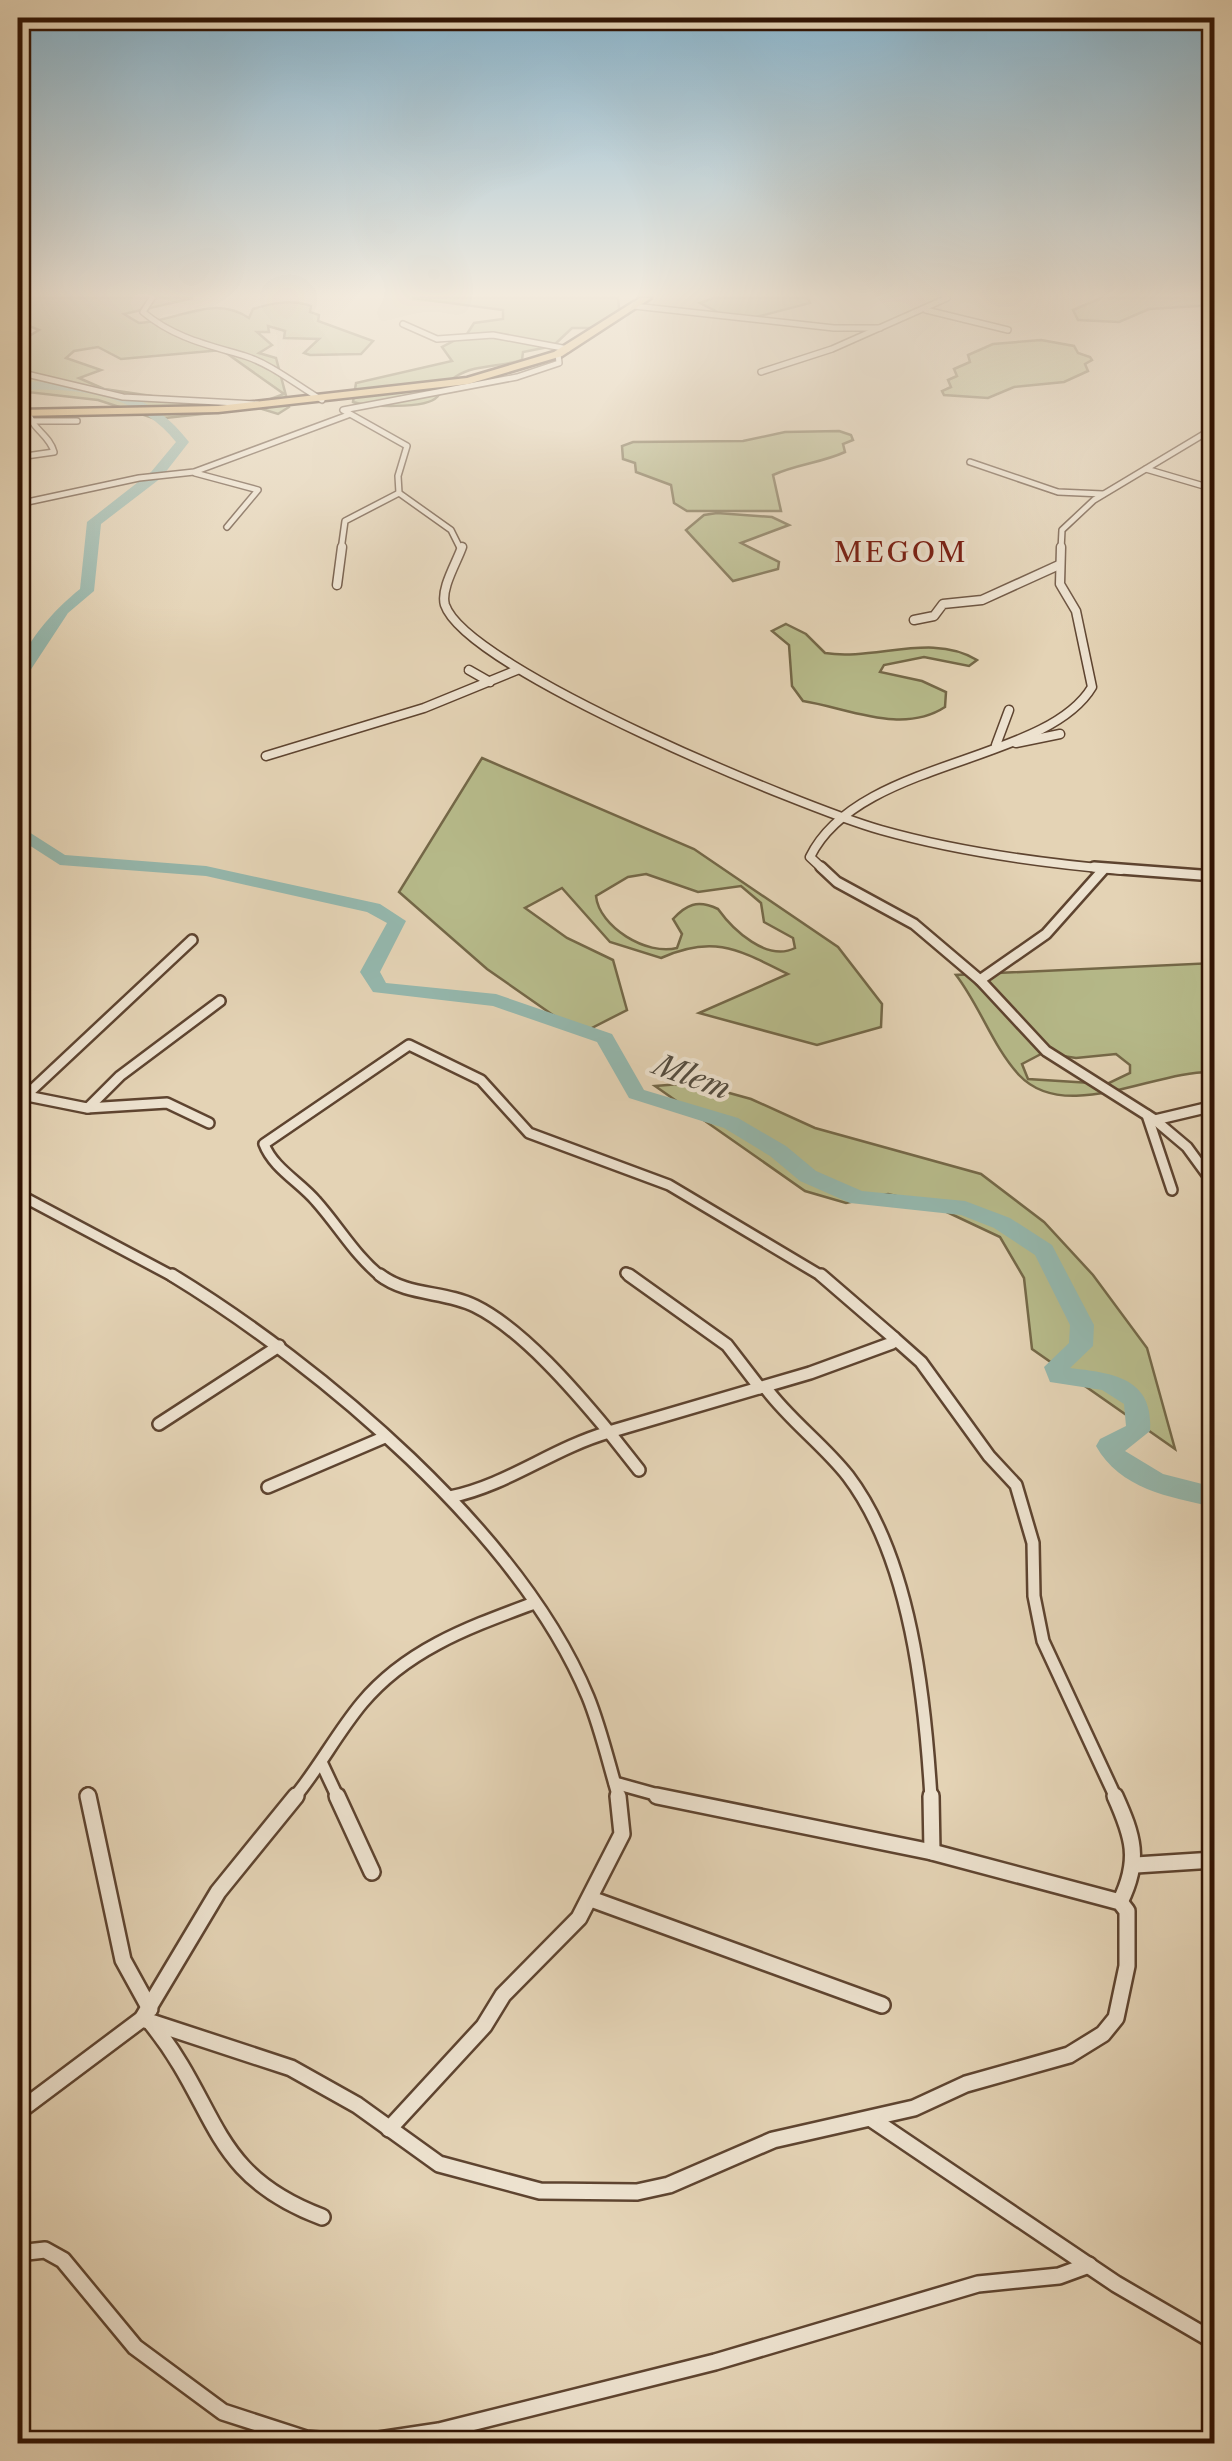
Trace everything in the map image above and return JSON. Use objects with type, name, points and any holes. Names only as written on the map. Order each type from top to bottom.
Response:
[{"type":"highway","points":[[24,414],[82,413]]},
{"type":"street","points":[[24,414],[77,421]]},
{"type":"street","points":[[18,464],[26,456],[54,452],[51,442],[24,414]]},
{"type":"street","points":[[18,504],[125,481],[194,472],[348,414],[407,446],[397,483],[399,493],[434,515],[460,541],[461,555],[444,597],[446,608],[516,670],[837,816],[994,856],[1102,870],[1214,876]]},
{"type":"street","points":[[1214,428],[1104,494],[1062,530],[1061,587],[1077,616],[1091,692],[1060,718],[837,816],[811,850],[810,857],[818,868],[914,924],[980,980],[1046,1051],[1151,1117],[1187,1147],[1214,1184]]},
{"type":"street","points":[[970,462],[1058,492],[1104,494]]},
{"type":"street","points":[[1146,469],[1214,490]]},
{"type":"street","points":[[194,472],[258,490],[226,527]]},
{"type":"street","points":[[337,585],[345,521],[399,493]]},
{"type":"street","points":[[914,620],[934,616],[943,604],[982,600],[1059,565]]},
{"type":"street","points":[[469,670],[490,682]]},
{"type":"street","points":[[266,756],[424,708],[516,670]]},
{"type":"street","points":[[996,746],[1009,710]]},
{"type":"street","points":[[996,746],[1060,734]]},
{"type":"street","points":[[980,980],[1062,920],[1102,870]]},
{"type":"street","points":[[22,1100],[192,940]]},
{"type":"street","points":[[87,1108],[120,1076],[220,1000]]},
{"type":"street","points":[[638,1470],[562,1378],[500,1321],[472,1304],[392,1284],[360,1260],[316,1201],[268,1155],[264,1144],[409,1046],[481,1080],[529,1133],[670,1185],[835,1284],[932,1376],[971,1434],[1016,1485],[1026,1507],[1043,1641],[1134,1838],[1136,1864],[1120,1902]]},
{"type":"street","points":[[22,1100],[87,1108],[167,1103],[209,1122]]},
{"type":"street","points":[[1151,1117],[1214,1106]]},
{"type":"street","points":[[1151,1117],[1172,1190]]},
{"type":"street","points":[[18,1194],[142,1257],[279,1346],[385,1437],[488,1536],[534,1603],[588,1697],[624,1818],[622,1834],[591,1898],[560,1942],[503,1995],[484,2026],[389,2129]]},
{"type":"street","points":[[626,1273],[727,1345],[762,1388],[847,1474],[886,1550],[901,1596],[925,1716],[932,1852]]},
{"type":"street","points":[[450,1498],[488,1488],[565,1445],[762,1388],[876,1350],[894,1338]]},
{"type":"street","points":[[158,1424],[279,1346]]},
{"type":"street","points":[[268,1488],[385,1437]]},
{"type":"street","points":[[18,2112],[148,2017],[218,1892],[322,1764],[360,1704],[420,1650],[478,1622],[534,1603]]},
{"type":"street","points":[[322,1764],[372,1872]]},
{"type":"street","points":[[148,2017],[291,2068],[439,2164],[540,2191],[586,2195],[637,2192],[669,2185],[773,2140],[823,2126],[873,2120],[966,2084],[1069,2055],[1103,2034],[1116,2018],[1126,1979],[1129,1942],[1127,1912],[1120,1902],[932,1852],[628,1790],[615,1783]]},
{"type":"street","points":[[88,1794],[122,1960],[148,2017],[180,2060],[234,2163],[264,2194],[322,2216]]},
{"type":"street","points":[[1136,1864],[1214,1860]]},
{"type":"street","points":[[591,1898],[882,2005]]},
{"type":"street","points":[[873,2120],[1088,2266],[1214,2341]]},
{"type":"street","points":[[18,2252],[46,2250],[63,2260],[135,2347],[182,2386],[223,2412],[306,2439],[359,2444],[421,2435],[716,2362],[978,2284],[1059,2276],[1088,2266]]},
{"type":"green space","points":[[137,413],[214,413],[156,419]]},
{"type":"green space","points":[[839,431],[851,435],[853,440],[843,444],[845,452],[773,475],[781,511],[687,511],[674,503],[671,485],[636,472],[635,463],[623,459],[622,446],[633,442],[743,441],[785,432]]},
{"type":"green space","points":[[704,515],[772,517],[789,525],[741,543],[779,562],[778,569],[733,581],[686,530]]},
{"type":"green space","points":[[786,624],[806,634],[825,653],[941,648],[977,660],[969,666],[924,657],[884,665],[880,672],[922,681],[946,692],[945,707],[911,719],[875,717],[803,701],[792,686],[789,645],[772,631]]},
{"type":"green space","points":[[482,758],[694,849],[838,947],[882,1004],[881,1027],[817,1045],[699,1013],[788,974],[726,948],[696,947],[661,958],[610,942],[562,888],[525,908],[567,938],[613,960],[627,1010],[580,1034],[487,969],[399,892]],"holes":[[[646,874],[698,892],[741,886],[761,903],[764,922],[793,938],[795,948],[773,951],[762,947],[732,926],[718,909],[698,904],[687,907],[673,919],[682,934],[677,948],[652,948],[615,928],[599,907],[596,896],[628,877]]]},
{"type":"green space","points":[[1214,963],[1214,1072],[1191,1073],[1086,1095],[1061,1095],[1039,1089],[1010,1064],[956,975]],"holes":[[[1043,1053],[1076,1058],[1116,1054],[1130,1065],[1130,1073],[1107,1084],[1028,1079],[1022,1064]]]},
{"type":"green space","points":[[693,1083],[751,1099],[815,1128],[981,1174],[1044,1222],[1093,1275],[1147,1348],[1175,1449],[1032,1349],[1024,1278],[1000,1237],[932,1205],[888,1194],[846,1203],[805,1191],[655,1086]]},
{"type":"waterway","name":"Mlem","points":[[18,677],[63,610],[87,591],[94,522],[156,475],[183,442],[156,413]]},
{"type":"waterway","name":"Mlem","points":[[18,664],[27,664]]},
{"type":"waterway","name":"Mlem","points":[[18,830],[60,860],[206,871],[373,908],[397,921],[370,972],[380,988],[496,1000],[605,1038],[636,1094],[731,1123],[778,1151],[808,1176],[858,1198],[965,1208],[1002,1223],[1044,1250],[1082,1325],[1081,1346],[1056,1367],[1059,1376],[1103,1381],[1127,1392],[1135,1401],[1138,1431],[1109,1446],[1116,1458],[1154,1481],[1214,1497]]},
{"type":"district","name":"MEGOM","points":[[901,552]]}]
